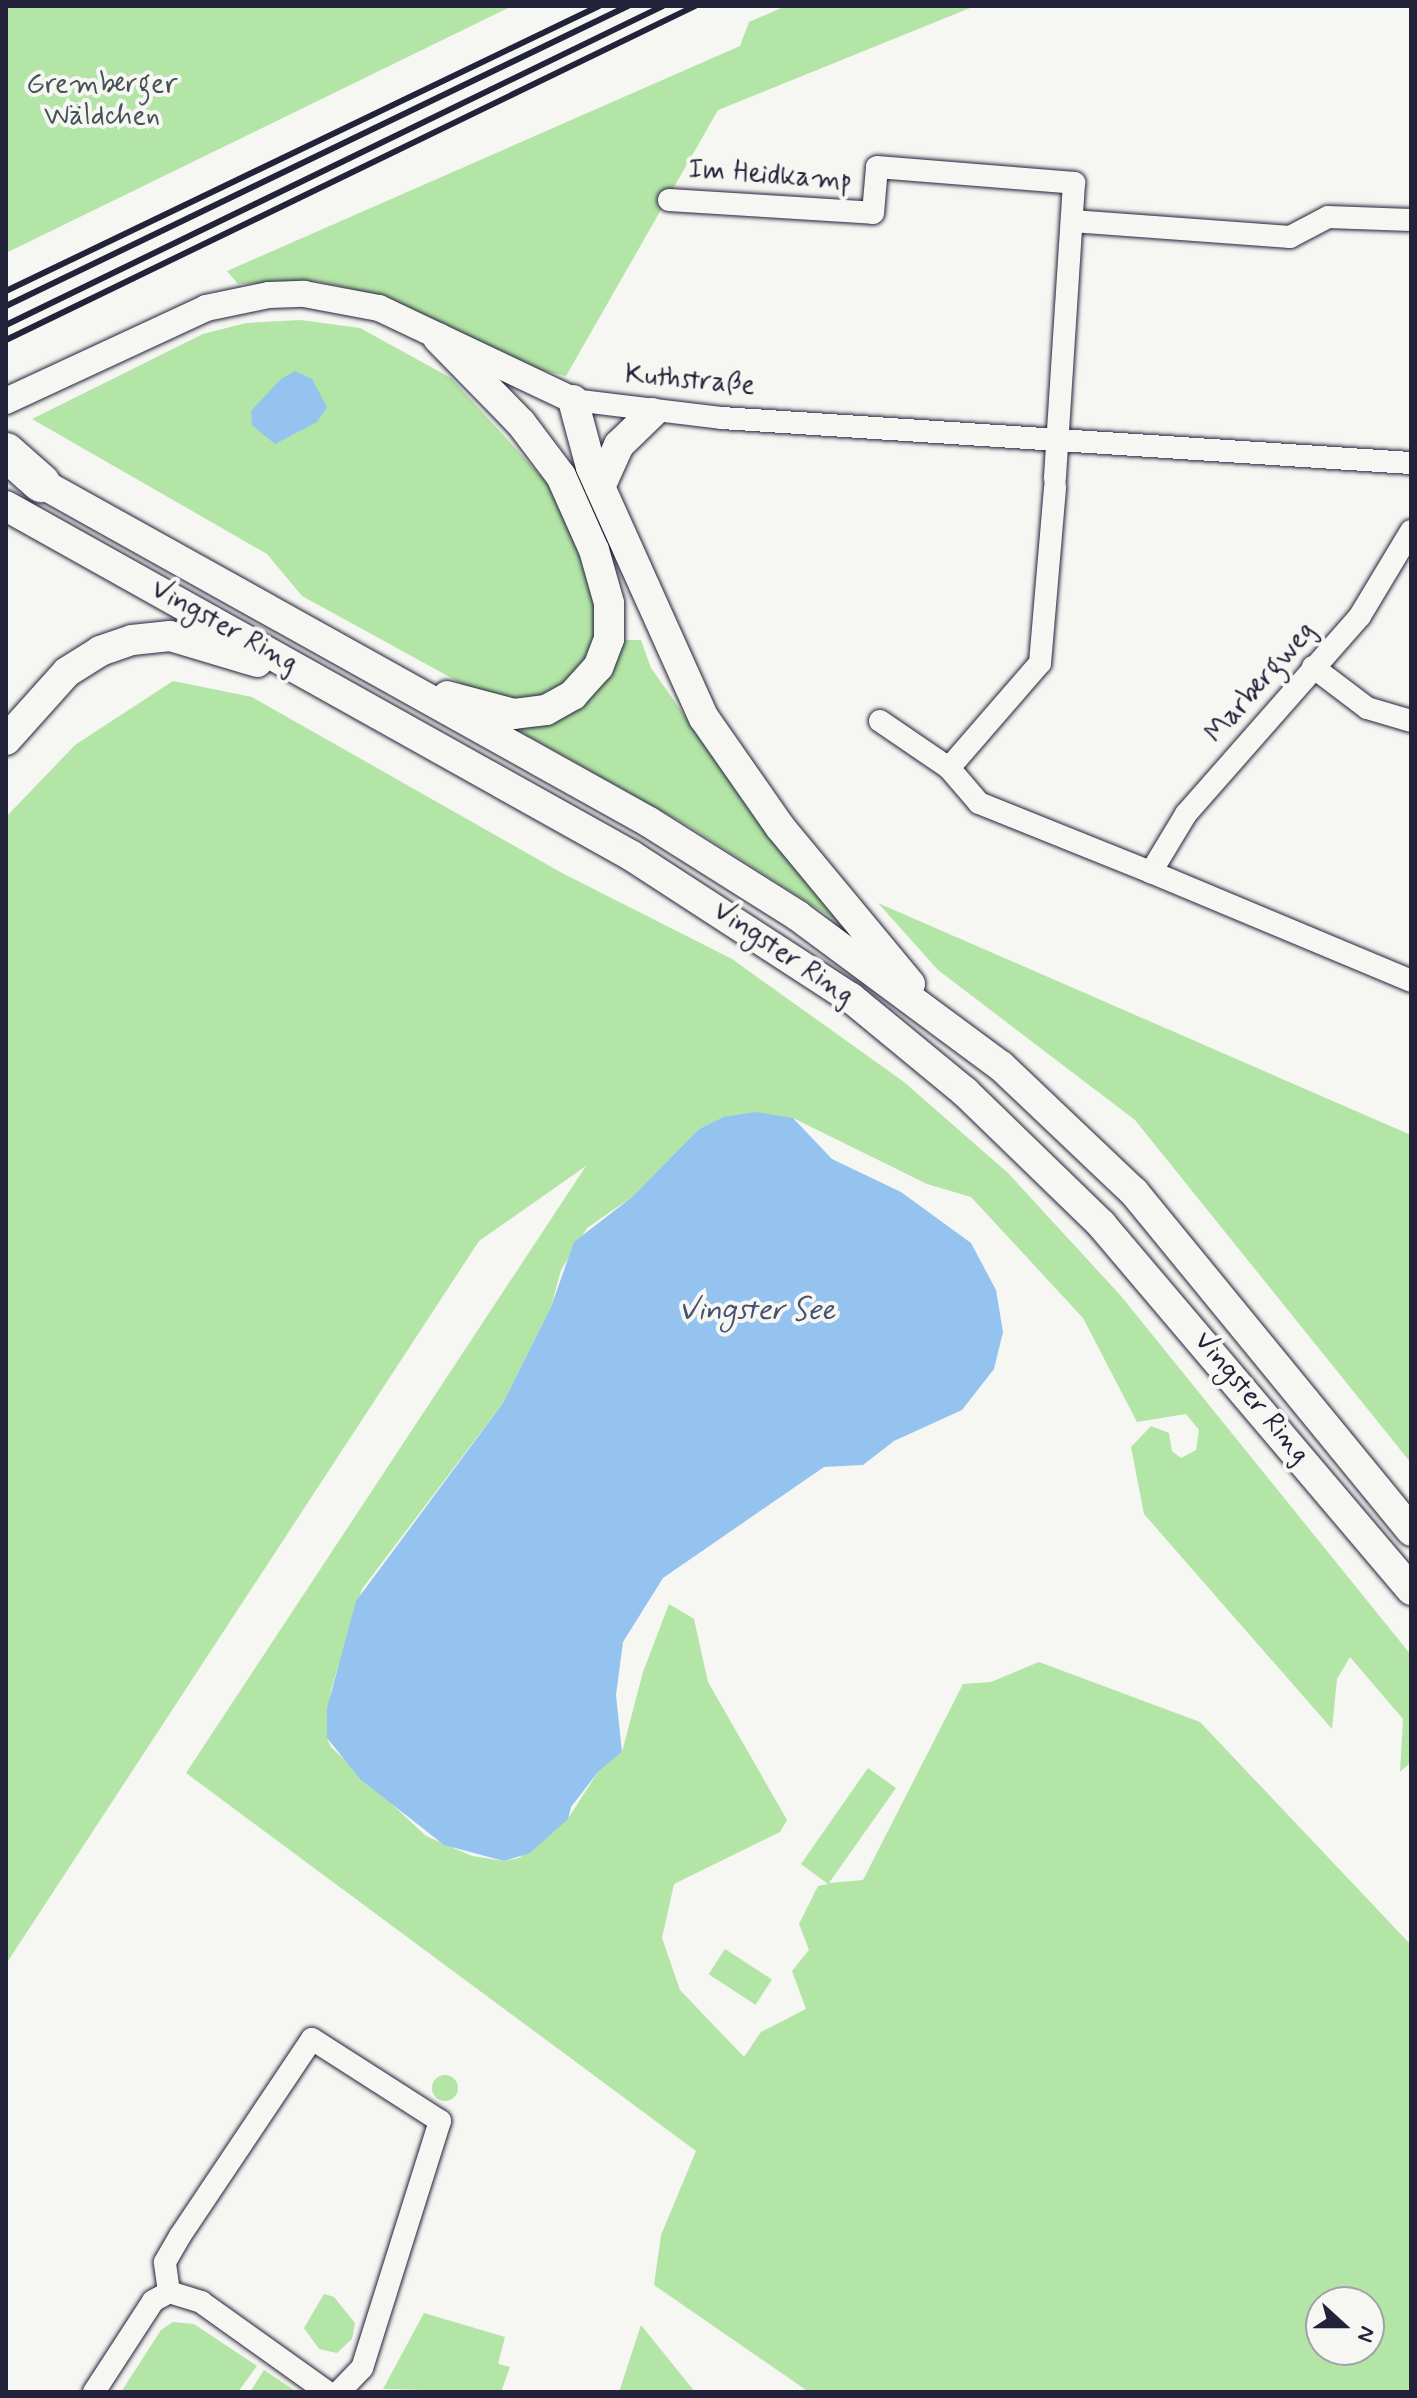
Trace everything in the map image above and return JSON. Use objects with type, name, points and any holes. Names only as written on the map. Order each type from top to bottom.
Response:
[{"type":"highway","points":[[6,452],[41,483]]},
{"type":"main road","points":[[403,684],[514,714],[546,710],[573,695],[598,667],[609,639],[609,603],[594,550],[561,476],[521,423],[438,338]]},
{"type":"main road","points":[[561,476],[560,421],[573,400]]},
{"type":"main road","points":[[573,400],[600,487],[704,718],[780,827],[946,1027]]},
{"type":"main road","points":[[600,487],[619,445],[652,413]]},
{"type":"main road","name":"Vingster Ring","points":[[41,483],[649,822],[786,908],[1001,1066],[1134,1192],[1411,1531]]},
{"type":"main road","name":"Vingster Ring","points":[[6,506],[345,694],[724,912],[851,998],[965,1092],[1101,1224],[1411,1590]]},
{"type":"main road","points":[[6,740],[67,672],[100,651],[132,640],[170,636],[216,646],[345,694]]},
{"type":"street","name":"Im Heidkamp","points":[[669,200],[873,213],[877,167],[1074,183],[1059,440],[1040,663],[949,768]]},
{"type":"street","points":[[1072,221],[1290,237],[1328,217],[1411,220]]},
{"type":"street","name":"Kuthstraße","points":[[6,401],[175,320],[255,297],[344,299],[411,321],[438,338],[573,400],[652,413],[1411,463]]},
{"type":"street","name":"Vingster Ring","points":[[6,465],[41,483]]},
{"type":"street","name":"Marbergweg","points":[[1151,872],[1186,814],[1384,582],[1411,531]]},
{"type":"street","points":[[1313,667],[1367,708],[1411,721]]},
{"type":"street","points":[[880,721],[949,768],[979,803],[1411,981]]},
{"type":"street","points":[[169,2292],[165,2262],[312,2039],[440,2121],[362,2368],[339,2392]]},
{"type":"street","points":[[94,2392],[153,2301],[169,2292],[201,2302],[327,2392]]},
{"type":"green space","name":"Gremberger Wäldchen","points":[[6,6],[512,6],[6,253]]},
{"type":"green space","points":[[786,6],[975,6],[718,110],[566,376],[516,364],[388,297],[315,281],[238,284],[227,271],[740,46],[749,22]]},
{"type":"green space","points":[[301,320],[360,328],[451,378],[550,486],[587,565],[599,609],[597,642],[567,688],[516,701],[477,692],[302,596],[267,554],[32,419],[203,334],[246,323]]},
{"type":"green space","points":[[621,640],[641,640],[651,668],[770,837],[845,926],[690,827],[521,732],[525,723]]},
{"type":"green space","points":[[173,681],[252,697],[562,873],[732,959],[904,1082],[1008,1173],[1121,1296],[1411,1655],[1411,1762],[1400,1772],[1403,1719],[1350,1657],[1337,1679],[1332,1729],[1144,1514],[1131,1447],[1151,1426],[1169,1433],[1172,1451],[1181,1458],[1196,1450],[1199,1430],[1186,1414],[1137,1422],[1083,1318],[971,1197],[927,1184],[793,1118],[723,1117],[699,1129],[632,1197],[587,1228],[561,1270],[551,1307],[503,1403],[362,1589],[331,1690],[327,1738],[331,1747],[426,1836],[472,1856],[504,1861],[519,1858],[569,1817],[598,1772],[622,1752],[643,1672],[669,1604],[694,1619],[708,1682],[787,1820],[780,1832],[674,1884],[662,1938],[680,1990],[744,2057],[761,2032],[806,2009],[792,1971],[809,1950],[799,1924],[818,1886],[828,1884],[801,1864],[868,1768],[896,1788],[829,1883],[863,1880],[963,1684],[991,1682],[1039,1662],[1200,1722],[1411,1945],[1411,2392],[809,2392],[654,2285],[661,2235],[696,2151],[186,1773],[586,1166],[479,1241],[6,1964],[6,817],[75,745]]},
{"type":"green space","points":[[878,903],[1411,1135],[1411,1463],[1135,1120],[938,970]]},
{"type":"green space","points":[[725,1949],[772,1979],[756,2005],[709,1974]]},
{"type":"green space","points":[[445,2075],[454,2079],[458,2088],[454,2097],[445,2101],[436,2097],[432,2088],[436,2079]]},
{"type":"green space","points":[[324,2294],[334,2297],[355,2323],[352,2339],[337,2353],[319,2349],[304,2328]]},
{"type":"green space","points":[[424,2313],[505,2337],[498,2364],[510,2367],[501,2392],[383,2389]]},
{"type":"green space","points":[[173,2322],[194,2324],[257,2366],[238,2392],[121,2392],[161,2330]]},
{"type":"green space","points":[[641,2325],[695,2392],[619,2392]]},
{"type":"green space","points":[[264,2370],[297,2392],[250,2392]]},
{"type":"water","points":[[295,371],[312,379],[327,407],[317,422],[275,444],[252,425],[251,411],[281,379]]},
{"type":"water","name":"Vingster See","points":[[756,1112],[793,1118],[832,1159],[901,1192],[971,1243],[996,1290],[1003,1332],[994,1369],[962,1410],[894,1441],[863,1465],[824,1467],[663,1578],[623,1642],[616,1695],[622,1752],[598,1772],[571,1807],[568,1819],[530,1853],[504,1861],[444,1845],[360,1779],[327,1738],[327,1708],[356,1601],[503,1403],[551,1307],[574,1242],[632,1197],[699,1129],[723,1117]]},
{"type":"railway","points":[[6,291],[599,6]]},
{"type":"railway","points":[[6,306],[628,6]]},
{"type":"railway","points":[[6,325],[663,6]]},
{"type":"railway","points":[[6,340],[695,6]]}]
